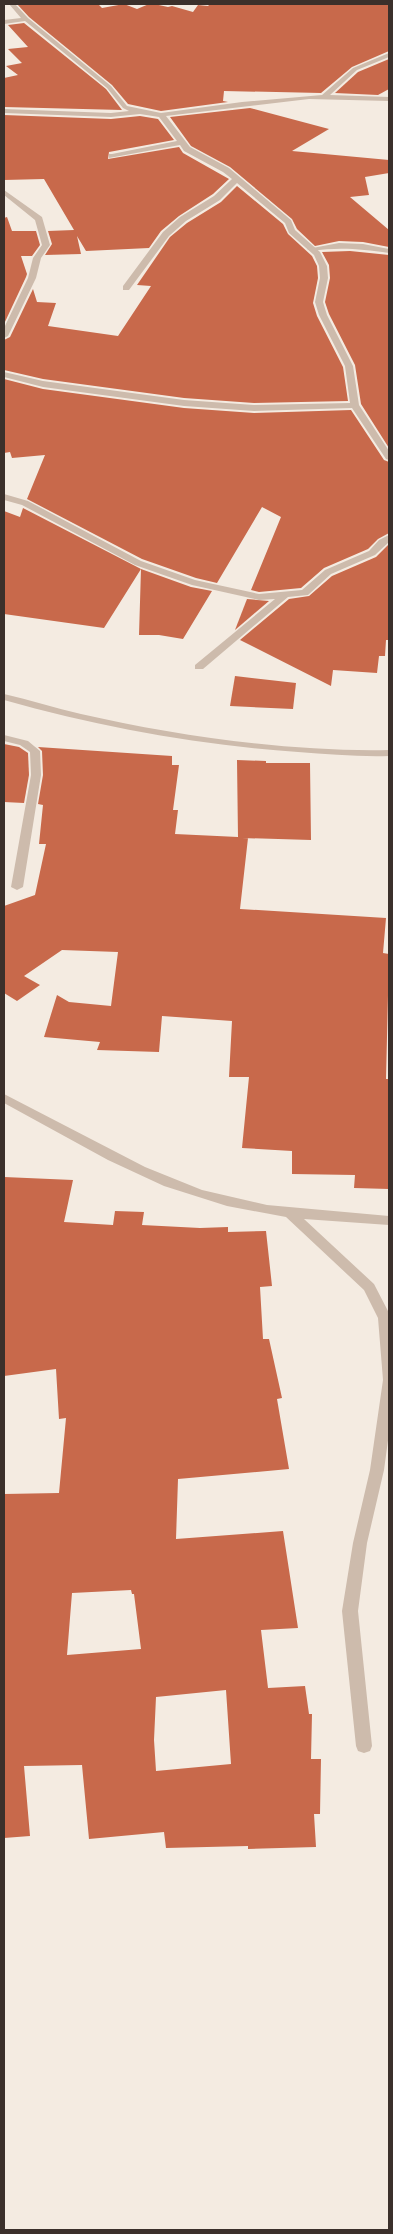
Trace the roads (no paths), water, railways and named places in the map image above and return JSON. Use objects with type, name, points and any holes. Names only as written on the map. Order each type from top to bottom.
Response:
[{"type":"street","points":[[12,4],[26,19],[109,87],[126,107],[147,113],[161,115],[242,104],[323,98],[389,99]]},
{"type":"street","points":[[4,22],[26,19]]},
{"type":"street","points":[[323,98],[355,68],[389,54]]},
{"type":"street","points":[[4,111],[111,115],[147,113]]},
{"type":"street","points":[[161,115],[187,149],[226,170],[288,222],[292,231],[317,254],[323,266],[324,278],[319,302],[349,366],[355,405],[389,457]]},
{"type":"street","points":[[112,156],[183,142]]},
{"type":"street","points":[[126,288],[166,234],[183,219],[217,198],[236,179]]},
{"type":"street","points":[[4,192],[39,219],[46,245],[37,258],[32,278],[4,336]]},
{"type":"street","points":[[311,249],[339,245],[363,246],[389,251]]},
{"type":"street","points":[[4,375],[43,384],[202,404],[254,408],[355,405]]},
{"type":"street","points":[[4,497],[25,503],[138,563],[165,574],[259,597],[305,593],[328,572],[372,552],[389,538]]},
{"type":"street","points":[[199,667],[284,596]]},
{"type":"street","points":[[4,698],[130,727],[259,747],[389,753]]},
{"type":"street","points":[[4,738],[24,743],[35,751],[36,775],[17,887]]},
{"type":"street","points":[[4,1098],[155,1177],[227,1202],[288,1211],[389,1220]]},
{"type":"street","points":[[288,1211],[369,1287],[385,1318],[389,1378]]},
{"type":"street","points":[[364,1746],[350,1611],[360,1543],[377,1470],[389,1383]]}]
